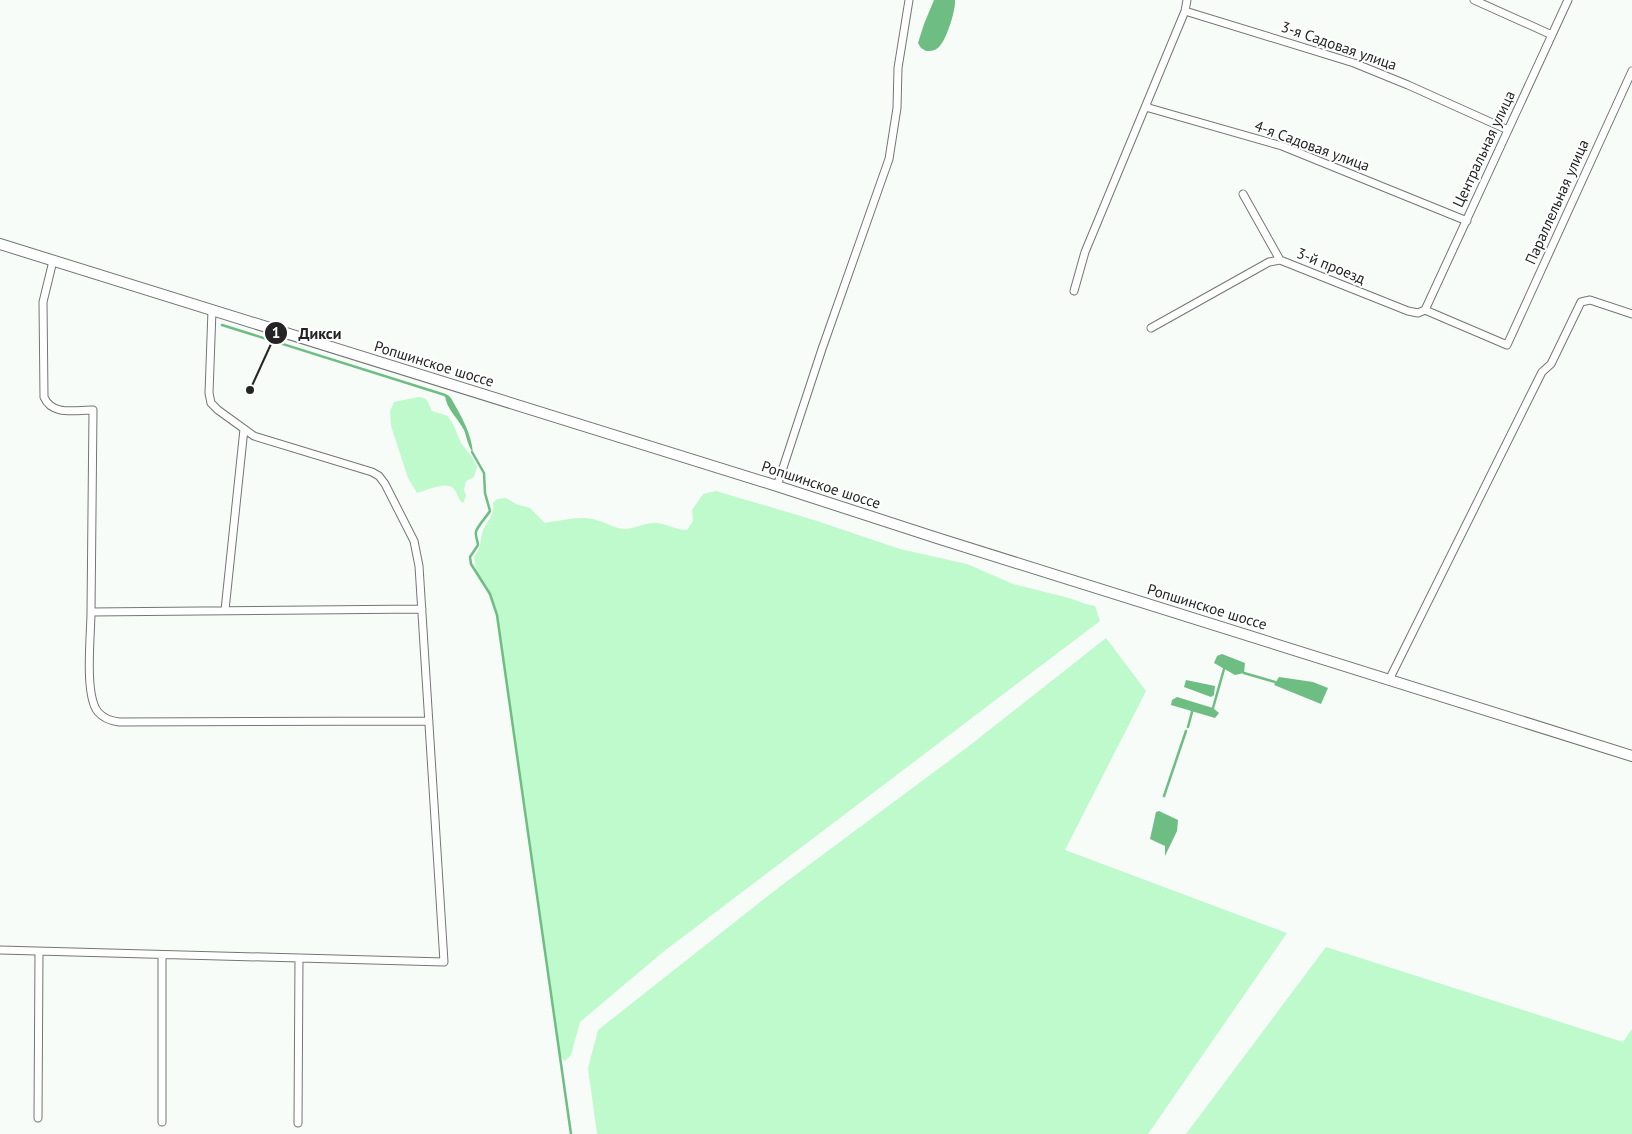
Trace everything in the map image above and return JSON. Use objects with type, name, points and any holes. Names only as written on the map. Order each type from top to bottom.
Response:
[{"type":"main road","name":"Ропшинское шоссе","points":[[0,244],[777,486],[946,541],[1632,756]]},
{"type":"street","points":[[777,486],[888,159],[897,108],[898,68],[909,0]]},
{"type":"street","points":[[1074,291],[1085,252],[1185,11],[1187,0]]},
{"type":"street","points":[[1474,0],[1552,34]]},
{"type":"street","name":"Центральная улица","points":[[1425,310],[1568,0]]},
{"type":"street","name":"3-я Садовая улица","points":[[1185,11],[1354,63],[1508,130]]},
{"type":"street","name":"Параллельная улица","points":[[1507,345],[1632,71]]},
{"type":"street","name":"4-я Садовая улица","points":[[1146,105],[1149,108],[1282,146],[1467,221]]},
{"type":"street","points":[[1243,194],[1280,260]]},
{"type":"street","points":[[53,260],[43,302],[44,397],[47,404],[57,410],[93,410],[90,686],[93,703],[99,713],[109,720],[127,723],[429,721]]},
{"type":"street","name":"3-й проезд","points":[[1150,328],[1270,262],[1280,260],[1408,311],[1418,312],[1425,310],[1507,345]]},
{"type":"street","points":[[1389,680],[1542,372],[1551,364],[1581,302],[1590,300],[1632,314]]},
{"type":"street","points":[[0,950],[444,962],[419,566],[414,541],[379,476],[372,472],[254,436],[218,410],[212,403],[209,393],[212,310]]},
{"type":"street","points":[[225,610],[244,429]]},
{"type":"street","points":[[91,612],[422,610]]},
{"type":"street","points":[[38,1118],[39,952]]},
{"type":"street","points":[[162,955],[162,1122]]},
{"type":"street","points":[[298,1123],[299,958]]},
{"type":"shaded area","points":[[934,0],[955,0],[955,5],[950,26],[941,45],[935,50],[926,51],[918,43]]},
{"type":"shaded area","points":[[445,395],[451,398],[462,418],[468,431],[473,453],[464,430],[450,409]]},
{"type":"shaded area","points":[[418,397],[426,399],[432,411],[448,416],[461,443],[477,467],[474,477],[466,481],[464,490],[466,496],[463,503],[451,487],[441,486],[417,493],[408,478],[391,426],[390,411],[394,402]]},
{"type":"shaded area","points":[[716,491],[814,520],[900,549],[967,564],[1013,584],[1095,606],[1100,621],[663,952],[580,1022],[571,1055],[565,1061],[560,1056],[497,615],[490,594],[477,574],[474,557],[479,548],[483,530],[493,512],[493,503],[497,499],[506,498],[516,504],[530,508],[545,523],[584,518],[600,521],[622,529],[657,523],[687,530],[693,521],[692,510],[703,494]]},
{"type":"shaded area","points":[[1106,638],[1146,691],[1065,850],[1287,933],[1148,1134],[597,1134],[588,1068],[598,1030],[778,888],[969,746]]},
{"type":"shaded area","points":[[1222,654],[1245,663],[1244,673],[1235,675],[1214,663],[1217,656]]},
{"type":"shaded area","points":[[1279,677],[1313,682],[1328,688],[1321,704],[1274,685]]},
{"type":"shaded area","points":[[1186,680],[1215,686],[1214,695],[1211,697],[1184,687]]},
{"type":"shaded area","points":[[1177,697],[1213,708],[1219,713],[1215,718],[1171,705],[1172,700]]},
{"type":"shaded area","points":[[1159,811],[1178,820],[1177,831],[1165,856],[1165,846],[1150,839],[1156,812]]},
{"type":"shaded area","points":[[1326,947],[1623,1042],[1632,1029],[1632,1134],[1186,1134]]},
{"type":"waterway","points":[[222,325],[447,397]]},
{"type":"waterway","points":[[472,452],[484,473],[485,493],[490,511],[476,530],[478,545],[470,557],[471,564],[490,594],[497,615],[571,1134]]},
{"type":"waterway","points":[[1213,708],[1224,669]]},
{"type":"waterway","points":[[1244,673],[1275,682]]},
{"type":"waterway","points":[[1188,727],[1192,712]]},
{"type":"waterway","points":[[1164,796],[1186,731]]},
{"type":"place","name":"Дикси","points":[[250,390]]}]
